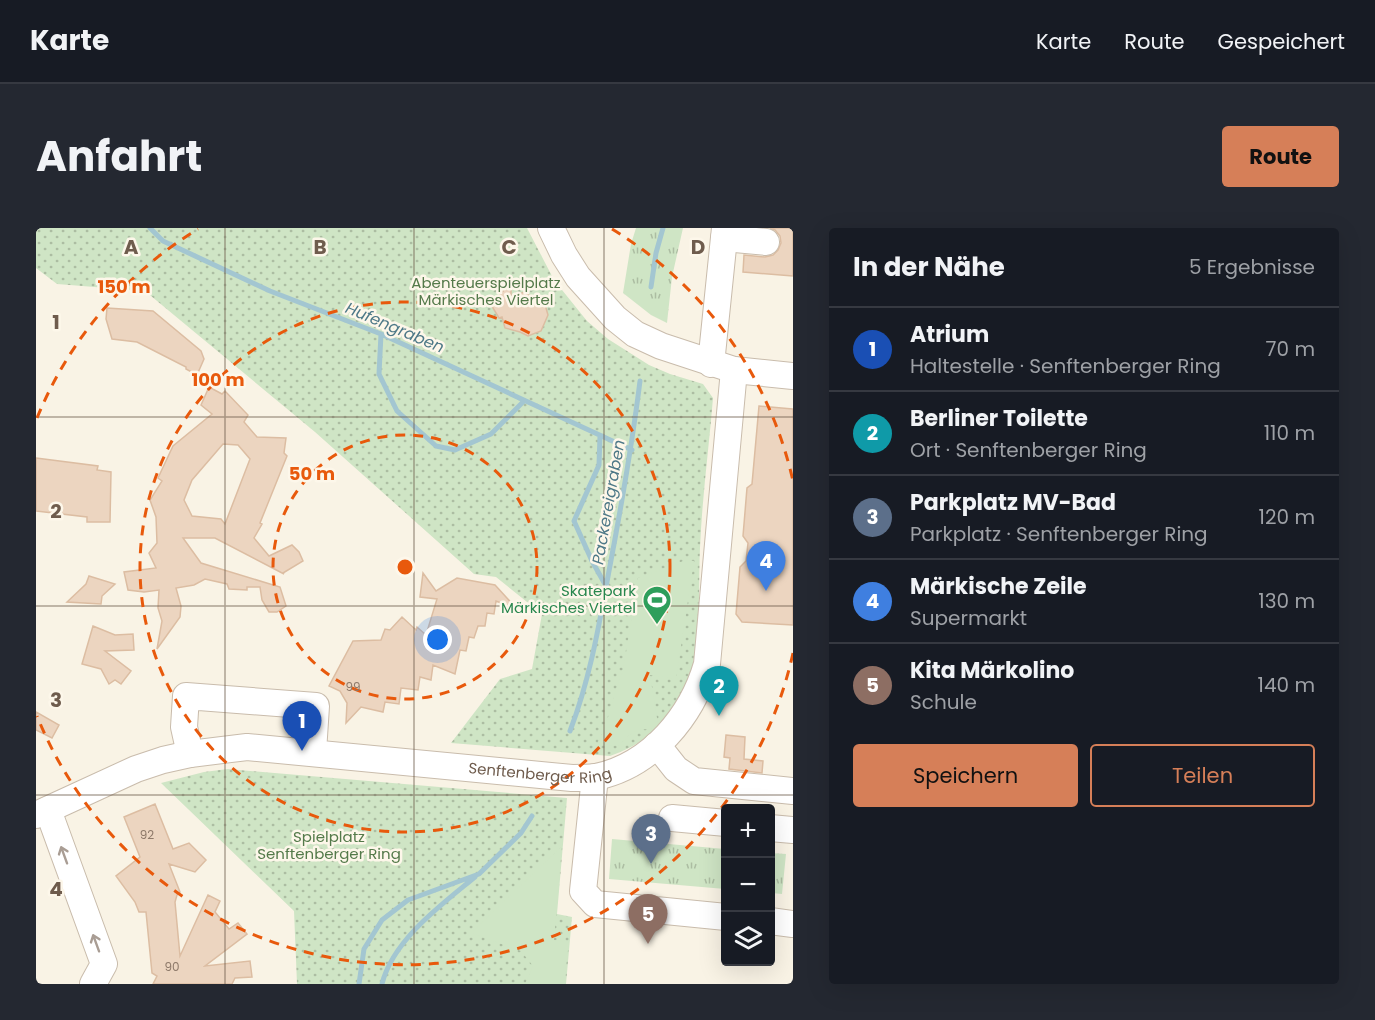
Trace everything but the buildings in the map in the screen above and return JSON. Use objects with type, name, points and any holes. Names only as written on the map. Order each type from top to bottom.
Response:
[{"type":"street","points":[[551,228],[578,277],[615,318],[635,334],[661,346],[722,367],[793,376]]},
{"type":"street","points":[[724,233],[766,242]]},
{"type":"street","name":"Senftenberger Ring","points":[[42,812],[136,769],[190,753],[247,747],[573,778],[595,777],[628,765],[657,745],[690,707],[707,664],[722,367],[724,233]]},
{"type":"street","points":[[190,753],[184,727],[186,696],[316,706],[313,752]]},
{"type":"street","points":[[657,745],[675,769],[694,781],[793,791]]},
{"type":"street","points":[[595,777],[584,891],[595,904],[721,917]]},
{"type":"street","points":[[42,812],[104,964],[93,984]]},
{"type":"street","points":[[672,818],[721,823]]},
{"type":"street","points":[[775,828],[793,830]]},
{"type":"street","points":[[775,922],[793,924]]},
{"type":"green space","name":"Abenteuerspielplatz Märkisches Viertel","points":[[36,228],[527,228],[554,280],[587,321],[608,339],[649,365],[703,384],[713,398],[701,529],[696,647],[693,666],[680,701],[653,731],[640,741],[610,756],[451,743],[500,679],[532,669],[542,614],[496,577],[474,574],[315,432],[145,291],[57,284],[36,268]]},
{"type":"green space","points":[[636,228],[683,228],[672,277],[667,323],[651,315],[623,293]]},
{"type":"green space","name":"Skatepark Märkisches Viertel","points":[[686,560],[694,561],[676,679],[650,675],[658,724],[634,732],[620,745],[612,746],[598,742],[623,671],[638,578]]},
{"type":"green space","name":"Spielplatz Senftenberger Ring","points":[[228,769],[567,798],[557,914],[572,917],[566,984],[297,984],[294,911],[161,783],[204,772]]},
{"type":"green space","points":[[612,839],[721,849],[721,889],[609,879]]},
{"type":"green space","points":[[562,846],[554,940],[569,942],[564,984],[525,984],[533,966],[521,951],[471,933]]},
{"type":"green space","points":[[775,853],[786,854],[782,894],[775,893]]},
{"type":"waterway","name":"Hufengraben","points":[[150,228],[163,241],[270,291],[381,334],[632,450]]},
{"type":"waterway","name":"Packereigraben","points":[[651,287],[656,253],[663,228]]},
{"type":"waterway","points":[[381,334],[379,374],[397,411],[436,446],[455,450],[491,434],[524,401]]},
{"type":"waterway","name":"Packereigraben","points":[[570,731],[583,692],[598,632],[626,476],[640,381]]},
{"type":"waterway","points":[[600,436],[599,465],[574,521],[606,586]]},
{"type":"waterway","name":"Packereigraben","points":[[359,984],[364,949],[382,920],[408,900],[479,874],[521,833],[532,816]]},
{"type":"waterway","name":"Packereigraben","points":[[382,984],[396,953],[407,938],[475,877]]},
{"type":"place","name":"Märkische Zeile","points":[[766,591]]},
{"type":"place","name":"Skatepark Märkisches Viertel","points":[[657,626]]},
{"type":"place","name":"Berliner Toilette","points":[[719,716]]},
{"type":"place","name":"Atrium","points":[[302,751]]},
{"type":"place","name":"Parkplatz MV-Bad","points":[[651,864]]},
{"type":"place","name":"Kita Märkolino","points":[[648,944]]}]
